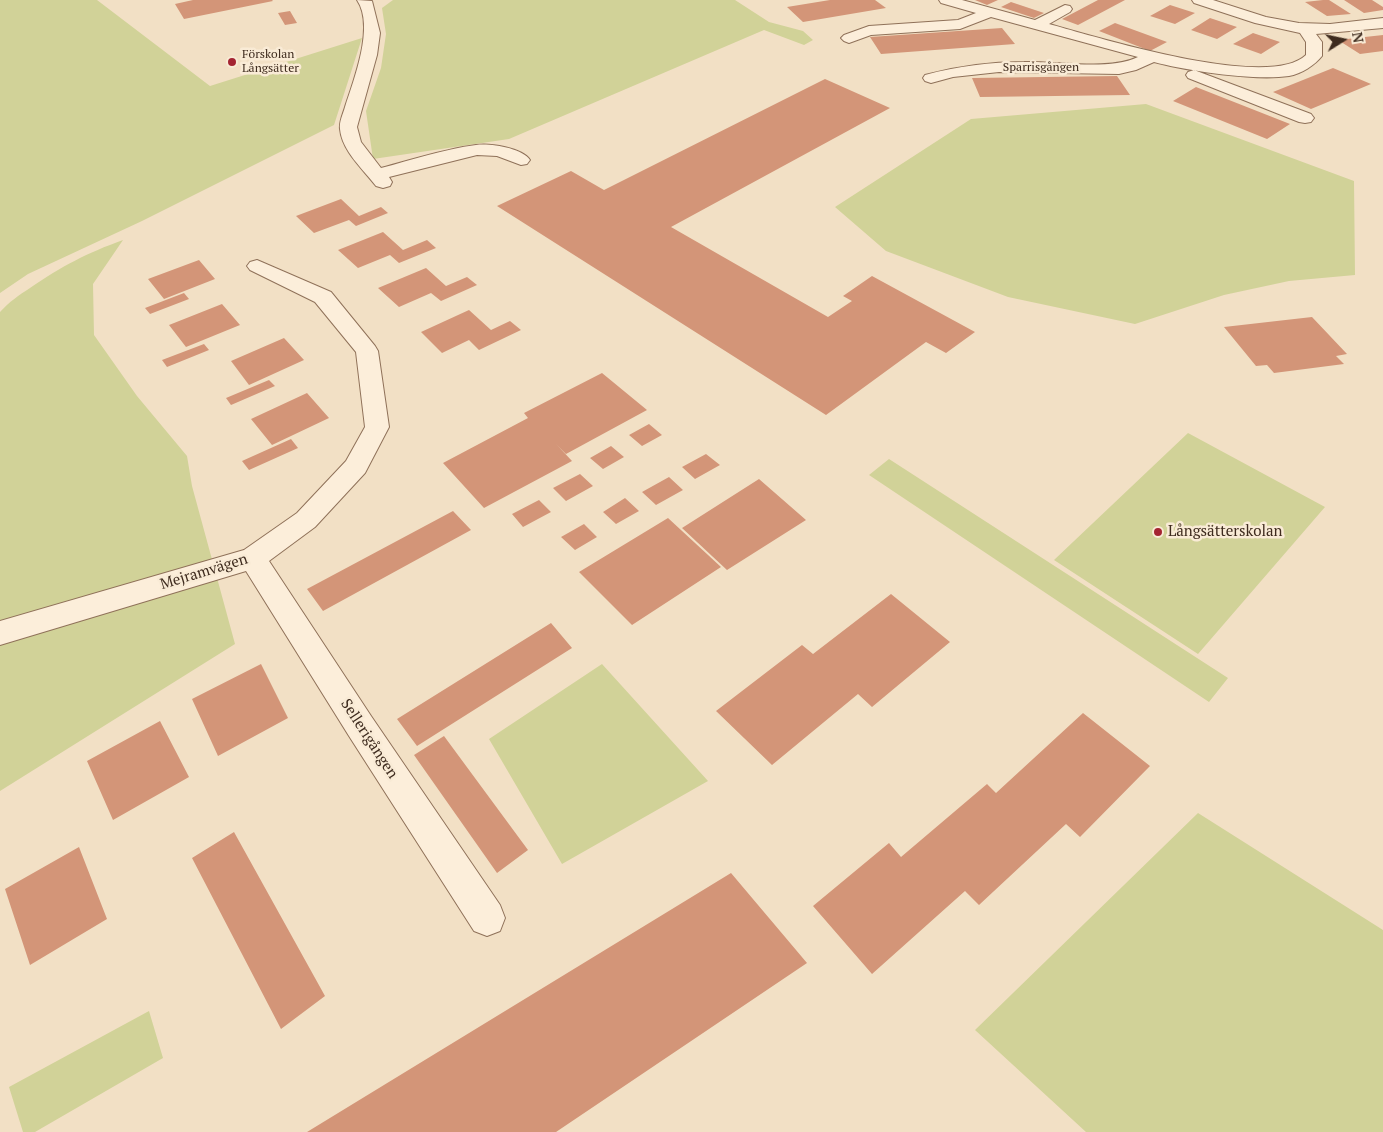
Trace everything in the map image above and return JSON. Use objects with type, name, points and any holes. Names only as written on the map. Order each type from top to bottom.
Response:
[{"type":"street","points":[[364,0],[367,4],[372,33],[370,48],[348,127],[352,143],[381,178],[477,150],[500,151],[521,160]]},
{"type":"street","points":[[946,0],[1176,63],[1246,71],[1288,71],[1309,62],[1314,56],[1314,42],[1305,29]]},
{"type":"street","points":[[1199,0],[1232,5],[1276,25],[1305,29],[1356,27],[1383,23]]},
{"type":"street","points":[[1036,25],[1064,8]]},
{"type":"street","points":[[849,38],[869,31],[960,24],[991,12]]},
{"type":"street","name":"Sparrisgången","points":[[931,78],[950,71],[980,68],[1119,69],[1130,67],[1151,57]]},
{"type":"street","points":[[1176,63],[1200,79],[1305,118]]},
{"type":"street","name":"Mejramvägen","points":[[0,633],[253,558],[306,520],[356,467],[377,426],[367,351],[323,296],[257,266]]},
{"type":"street","name":"Sellerigången","points":[[253,558],[360,726],[487,918]]},
{"type":"green space","points":[[0,0],[97,0],[210,86],[362,38],[334,125],[142,221],[28,274],[0,293]]},
{"type":"green space","points":[[393,0],[735,0],[769,22],[803,31],[813,40],[804,45],[764,30],[509,139],[373,159],[366,111],[381,68],[386,34],[382,8]]},
{"type":"green space","points":[[1146,104],[1354,181],[1355,275],[1289,281],[1224,295],[1135,324],[1008,297],[886,251],[835,207],[971,119]]},
{"type":"green space","points":[[123,240],[93,284],[94,335],[137,396],[187,456],[192,486],[235,644],[0,791],[0,312],[18,296],[64,267],[86,255]]},
{"type":"green space","points":[[1188,433],[1325,507],[1198,654],[1054,560]]},
{"type":"green space","points":[[889,459],[1228,678],[1209,702],[869,475]]},
{"type":"green space","points":[[602,664],[708,781],[562,864],[489,739]]},
{"type":"green space","points":[[1198,813],[1383,930],[1383,1132],[1086,1132],[975,1030]]},
{"type":"green space","points":[[149,1011],[163,1058],[35,1132],[23,1132],[9,1087]]},
{"type":"building","points":[[193,0],[273,1],[184,19],[175,4]]},
{"type":"building","points":[[830,0],[875,0],[886,8],[803,22],[787,7]]},
{"type":"building","points":[[975,0],[998,0],[987,5]]},
{"type":"building","points":[[1098,0],[1125,0],[1078,25],[1062,19]]},
{"type":"building","points":[[1329,0],[1351,14],[1327,16],[1305,2]]},
{"type":"building","points":[[1344,0],[1372,0],[1383,7],[1383,10],[1364,13]]},
{"type":"building","points":[[1011,2],[1044,13],[1034,18],[1001,7]]},
{"type":"building","points":[[1170,5],[1195,13],[1175,24],[1150,16]]},
{"type":"building","points":[[290,11],[297,23],[285,25],[278,13]]},
{"type":"building","points":[[1210,18],[1237,27],[1217,39],[1191,30]]},
{"type":"building","points":[[1115,23],[1167,42],[1150,51],[1099,31]]},
{"type":"building","points":[[1002,28],[1015,44],[881,54],[870,37]]},
{"type":"building","points":[[1253,33],[1280,42],[1261,54],[1233,44]]},
{"type":"building","points":[[1383,35],[1383,51],[1360,54],[1338,40]]},
{"type":"building","points":[[1333,68],[1371,84],[1311,109],[1273,92]]},
{"type":"building","points":[[1117,76],[1130,95],[980,97],[972,78]]},
{"type":"building","points":[[825,79],[890,108],[671,227],[828,317],[852,301],[843,296],[872,276],[975,332],[946,353],[926,342],[826,415],[497,206],[571,171],[604,190]]},
{"type":"building","points":[[1196,87],[1290,124],[1267,139],[1173,101]]},
{"type":"building","points":[[341,199],[359,216],[381,207],[388,213],[356,226],[349,220],[314,233],[296,216]]},
{"type":"building","points":[[383,232],[403,250],[427,240],[436,248],[399,263],[390,255],[358,268],[338,250]]},
{"type":"building","points":[[199,260],[215,279],[164,299],[148,279]]},
{"type":"building","points":[[426,268],[446,286],[467,277],[477,285],[441,301],[431,293],[399,307],[378,288]]},
{"type":"building","points":[[184,293],[189,299],[150,314],[145,308]]},
{"type":"building","points":[[222,304],[240,325],[186,347],[169,325]]},
{"type":"building","points":[[469,310],[491,330],[510,321],[521,330],[479,350],[469,340],[442,353],[421,332]]},
{"type":"building","points":[[1312,317],[1347,354],[1336,356],[1344,364],[1274,373],[1267,365],[1256,366],[1224,327]]},
{"type":"building","points":[[284,338],[304,360],[249,385],[231,361]]},
{"type":"building","points":[[204,344],[209,350],[167,367],[162,360]]},
{"type":"building","points":[[602,373],[647,410],[566,454],[556,444],[572,461],[484,508],[443,463],[528,418],[524,413]]},
{"type":"building","points":[[269,380],[275,386],[231,405],[226,398]]},
{"type":"building","points":[[307,393],[329,418],[272,445],[251,419]]},
{"type":"building","points":[[649,424],[662,435],[642,446],[629,435]]},
{"type":"building","points":[[291,439],[298,448],[249,470],[242,461]]},
{"type":"building","points":[[611,446],[624,457],[603,469],[590,458]]},
{"type":"building","points":[[706,454],[720,465],[695,479],[682,467]]},
{"type":"building","points":[[580,474],[593,486],[566,501],[553,488]]},
{"type":"building","points":[[669,477],[683,490],[656,505],[642,492]]},
{"type":"building","points":[[759,479],[806,520],[727,570],[682,528]]},
{"type":"building","points":[[625,498],[639,511],[616,524],[603,512]]},
{"type":"building","points":[[539,500],[551,512],[523,527],[512,514]]},
{"type":"building","points":[[453,511],[471,530],[323,611],[307,589]]},
{"type":"building","points":[[668,518],[721,567],[632,625],[579,572]]},
{"type":"building","points":[[584,524],[597,537],[575,550],[561,537]]},
{"type":"building","points":[[891,594],[950,642],[872,707],[858,694],[772,765],[716,711],[802,645],[813,654]]},
{"type":"building","points":[[551,623],[572,648],[417,746],[397,719]]},
{"type":"building","points":[[261,664],[288,718],[218,756],[192,699]]},
{"type":"building","points":[[1083,713],[1150,766],[1080,837],[1066,824],[979,905],[965,891],[872,974],[813,906],[889,843],[901,857],[987,784],[996,793]]},
{"type":"building","points":[[160,721],[189,777],[113,820],[87,761]]},
{"type":"building","points":[[444,736],[528,850],[497,873],[414,755]]},
{"type":"building","points":[[234,832],[325,996],[281,1029],[192,858]]},
{"type":"building","points":[[79,847],[107,919],[30,965],[5,889]]},
{"type":"building","points":[[731,873],[807,963],[556,1132],[307,1132]]},
{"type":"place","name":"Förskolan Långsätter","points":[[232,62]]},
{"type":"place","name":"Långsätterskolan","points":[[1158,532]]}]
